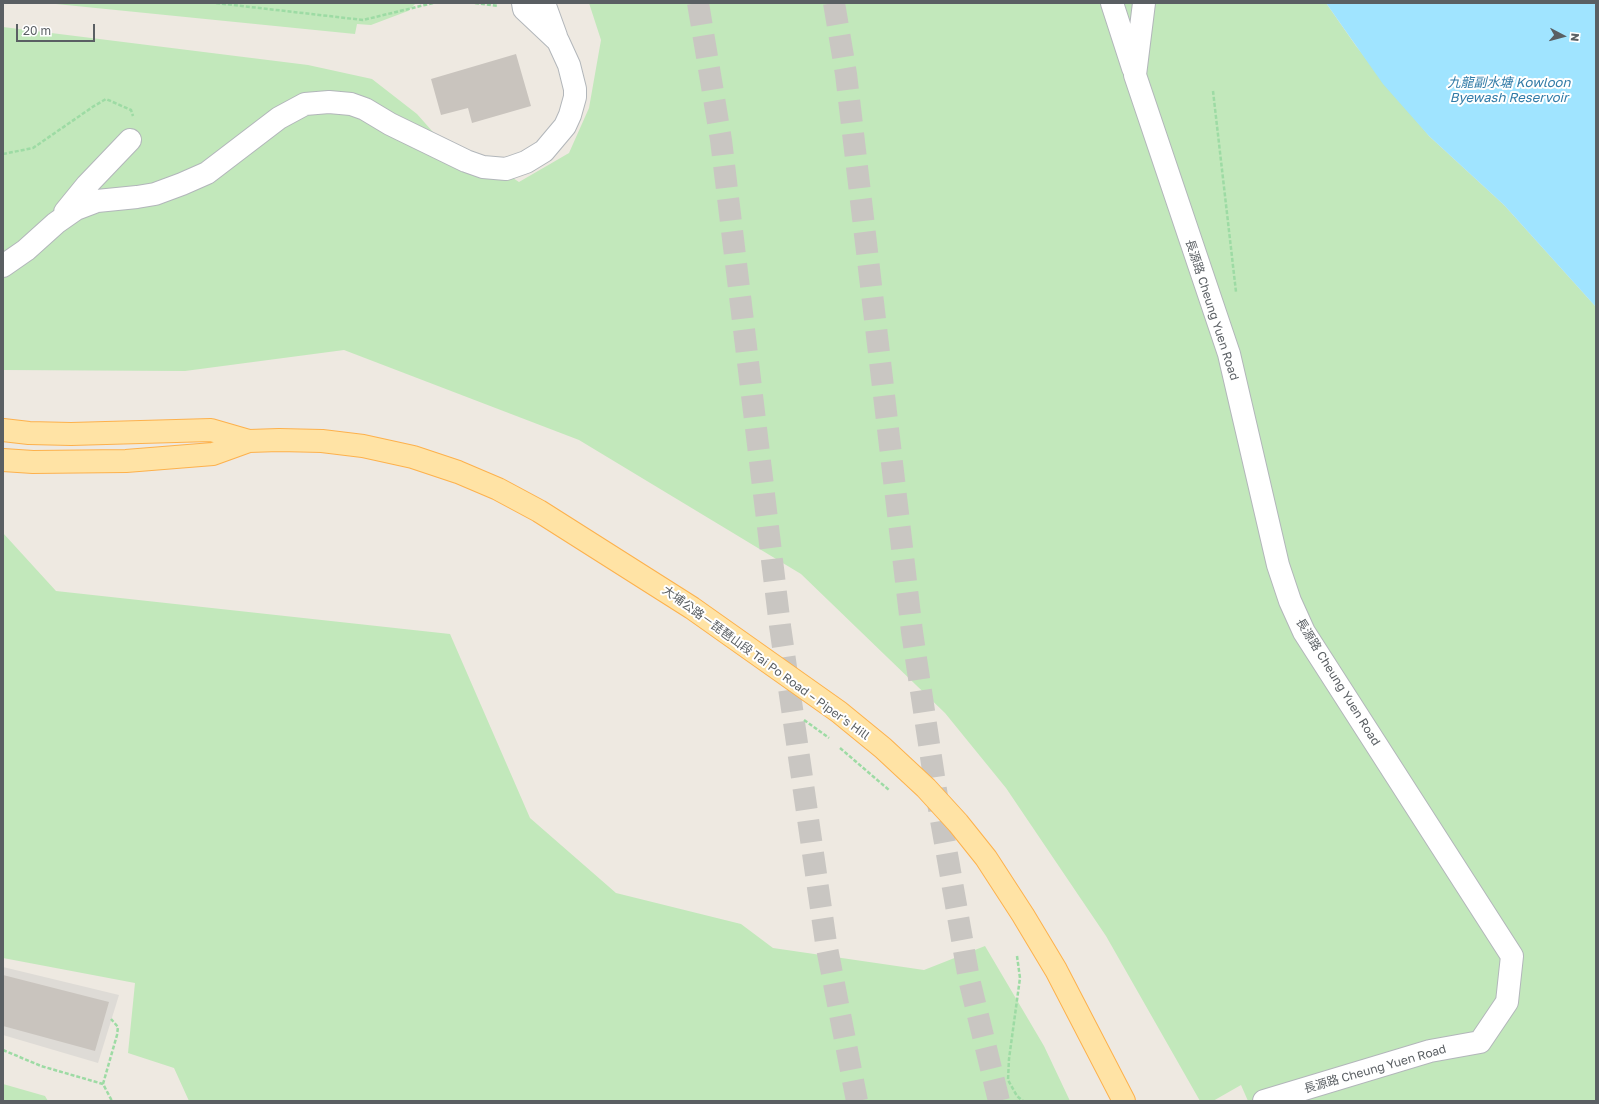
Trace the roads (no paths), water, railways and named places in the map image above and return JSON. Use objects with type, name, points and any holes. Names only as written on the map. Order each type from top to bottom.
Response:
[{"type":"main road","name":"大埔公路－琵琶山段 Tai Po Road – Piper's Hill","points":[[3,430],[29,433],[71,434],[211,430],[249,442]]},
{"type":"main road","name":"大埔公路－琵琶山段 Tai Po Road – Piper's Hill","points":[[3,460],[33,462],[119,461],[213,454],[249,442],[279,440],[322,441],[363,446],[413,458],[458,472],[498,489],[539,511],[692,608],[839,712],[883,748],[926,788],[958,823],[986,858],[1056,970],[1124,1101]]},
{"type":"lane","points":[[523,3],[524,9],[558,41]]},
{"type":"lane","points":[[3,266],[26,250],[56,223],[76,209],[97,201],[155,194],[207,173],[279,118],[305,104],[329,102],[351,104],[365,109],[390,124],[466,161],[484,168],[506,169],[526,162],[544,151],[556,138],[570,115],[575,89],[574,80],[544,3]]},
{"type":"lane","points":[[1112,3],[1135,75]]},
{"type":"lane","name":"長源路 Cheung Yuen Road","points":[[1144,3],[1135,75],[1229,354],[1278,565],[1290,601],[1304,632],[1512,956],[1507,1002],[1480,1042],[1430,1051],[1264,1101]]},
{"type":"lane","points":[[56,223],[87,185],[130,140]]},
{"type":"water","name":"九龍副水塘 Kowloon Byewash Reservoir","points":[[1326,3],[1596,3],[1596,307],[1504,205],[1429,136],[1383,84]]},
{"type":"tunnel","points":[[698,3],[721,140],[780,626],[826,943],[857,1101]]},
{"type":"tunnel","points":[[834,3],[846,74],[912,632],[938,803],[969,979],[999,1101]]}]
